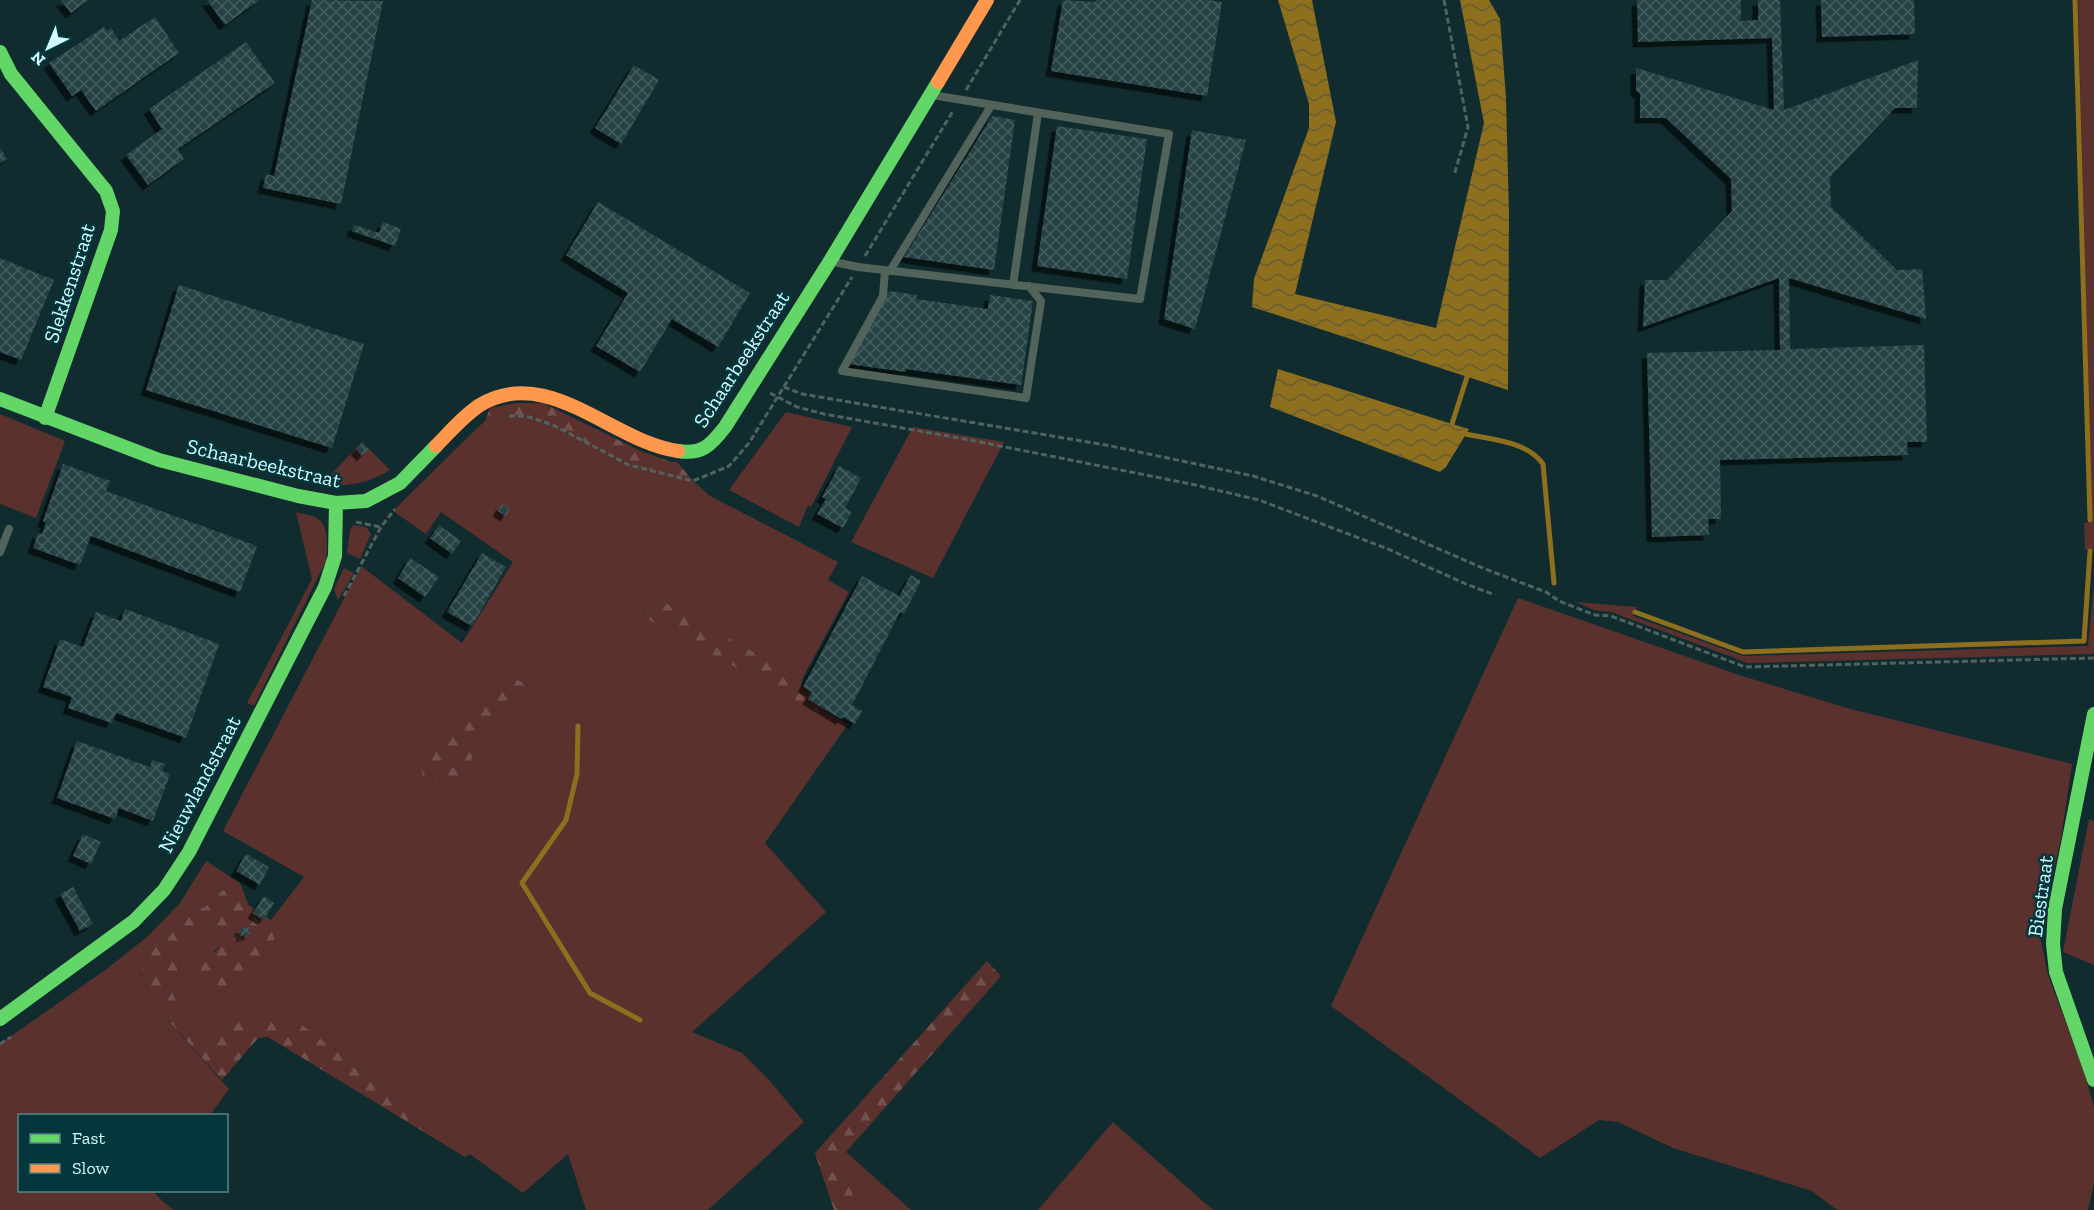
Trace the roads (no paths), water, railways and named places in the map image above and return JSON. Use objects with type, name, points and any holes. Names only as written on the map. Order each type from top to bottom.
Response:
[{"type":"street","name":"Schaarbeekstraat","points":[[0,399],[159,460],[298,496],[336,503],[366,501],[400,483],[465,416],[495,398],[513,394],[541,394],[561,401],[640,440],[668,450],[690,453],[712,444],[725,428],[830,261],[987,0]]},
{"type":"street","name":"Slekkenstraat","points":[[0,52],[11,74],[106,191],[113,211],[111,230],[45,418]]},
{"type":"street","name":"Nieuwlandstraat","points":[[0,1018],[134,921],[164,890],[189,852],[334,567],[337,548],[336,503]]},
{"type":"street","name":"Biestraat","points":[[2094,714],[2055,909],[2053,944],[2056,972],[2094,1080]]},
{"type":"lane","points":[[830,261],[887,271],[1140,299],[1169,134],[930,95]]},
{"type":"lane","points":[[991,106],[887,271],[883,296],[842,371],[1026,398],[1041,301],[1029,286]]},
{"type":"lane","points":[[1013,285],[1038,113]]},
{"type":"lane","points":[[0,552],[9,529]]},
{"type":"water","points":[[1278,0],[1312,0],[1336,122],[1295,294],[1436,328],[1484,123],[1460,0],[1489,0],[1500,19],[1506,98],[1509,214],[1508,390],[1252,307],[1254,279],[1309,128],[1309,104]]},
{"type":"water","points":[[1278,369],[1469,429],[1446,467],[1440,472],[1270,407]]},
{"type":"waterway","points":[[2075,0],[2090,520]]},
{"type":"waterway","points":[[1452,424],[1467,377]]},
{"type":"waterway","points":[[1466,434],[1518,446],[1528,450],[1543,464],[1554,583]]},
{"type":"waterway","points":[[1635,612],[1743,652],[2084,641],[2090,551]]},
{"type":"waterway","points":[[578,726],[577,774],[566,820],[522,883],[590,993],[640,1020]]}]
